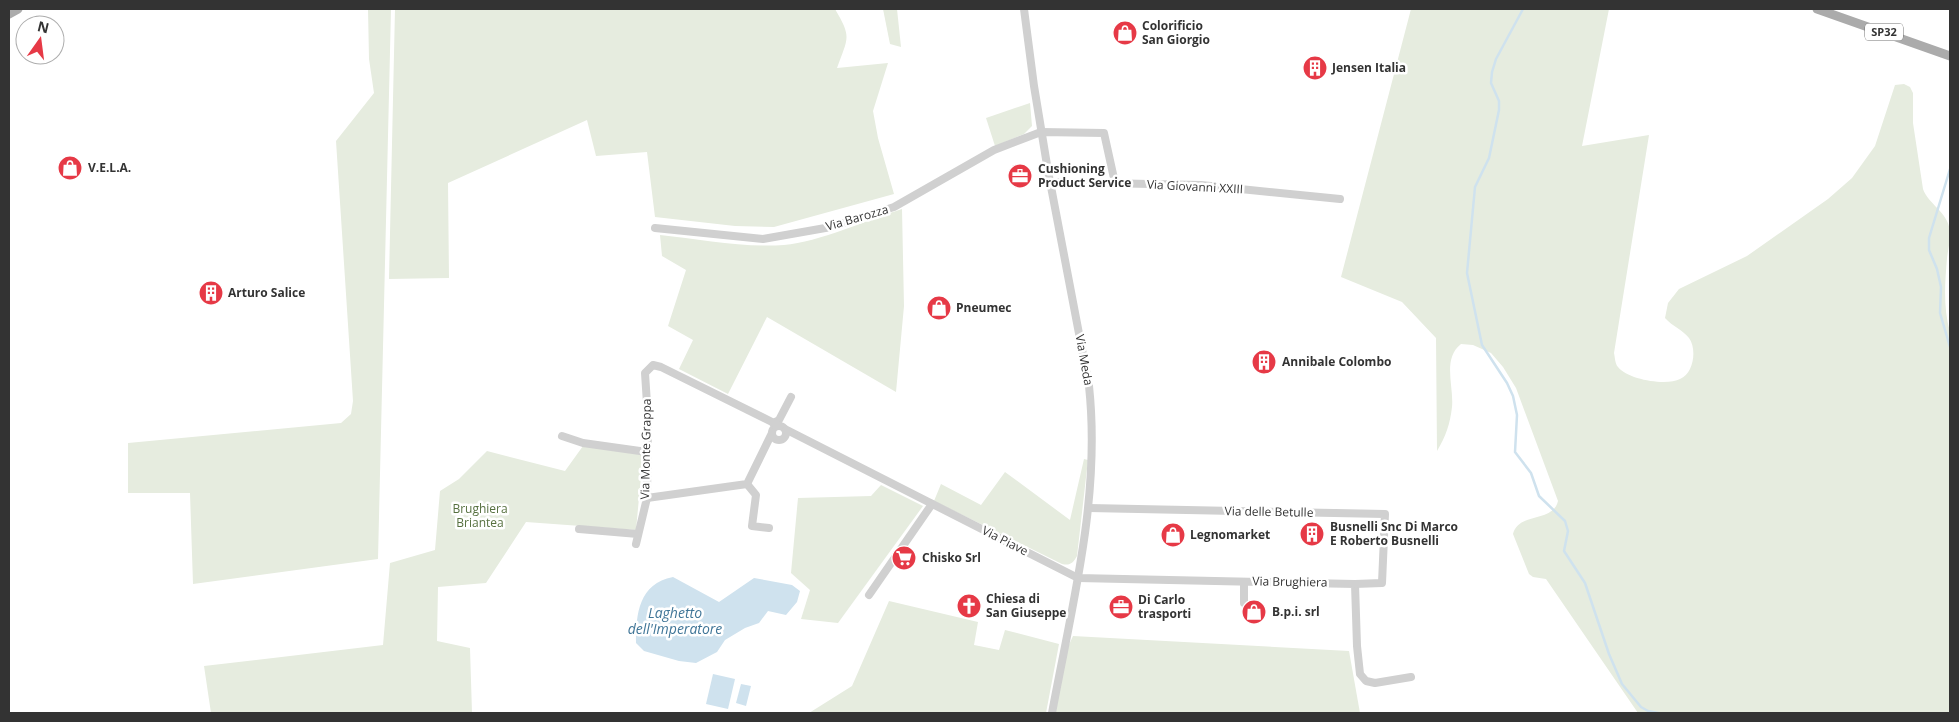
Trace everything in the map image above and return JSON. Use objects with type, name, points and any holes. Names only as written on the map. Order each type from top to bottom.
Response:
[{"type":"main road","points":[[9,14],[18,9]]},
{"type":"main road","name":"SP32","points":[[1817,9],[1950,56]]},
{"type":"street","name":"Via Meda","points":[[1024,9],[1041,132],[1089,386],[1093,423],[1089,508],[1078,578],[1052,713]]},
{"type":"street","points":[[1041,132],[1106,133],[1114,183]]},
{"type":"street","name":"Via Barozza","points":[[655,228],[762,239],[831,226],[894,207],[994,150],[1041,132]]},
{"type":"street","name":"Via Giovanni XXIII","points":[[1050,182],[1201,185],[1340,199]]},
{"type":"street","name":"Via Monte Grappa","points":[[636,544],[647,498],[648,419],[645,373],[652,365],[661,367],[776,433]]},
{"type":"street","points":[[747,484],[776,433],[779,420],[791,397]]},
{"type":"street","name":"Via Piave","points":[[776,433],[794,435],[1078,578]]},
{"type":"street","points":[[562,436],[583,443],[647,452]]},
{"type":"street","points":[[647,498],[747,484]]},
{"type":"street","points":[[747,484],[756,495],[752,526],[769,528]]},
{"type":"street","points":[[869,595],[932,504]]},
{"type":"street","name":"Via delle Betulle","points":[[1089,508],[1385,514],[1382,583],[1355,584]]},
{"type":"street","points":[[580,529],[638,534]]},
{"type":"street","name":"Via Brughiera","points":[[1078,578],[1355,584]]},
{"type":"street","points":[[1244,582],[1244,603]]},
{"type":"street","points":[[1355,584],[1356,646],[1360,674],[1366,681],[1375,683],[1411,677]]},
{"type":"green space","points":[[368,9],[391,9],[378,559],[193,584],[190,493],[128,493],[128,443],[341,423],[351,414],[353,401],[336,141],[374,93],[369,59]]},
{"type":"green space","points":[[395,9],[835,9],[846,32],[846,43],[837,68],[888,63],[873,111],[878,138],[894,194],[774,227],[735,226],[655,217],[647,152],[596,156],[587,120],[448,183],[449,278],[389,279]]},
{"type":"green space","points":[[883,9],[897,9],[901,47],[890,44]]},
{"type":"green space","points":[[1411,9],[1609,9],[1582,146],[1649,135],[1614,353],[1617,366],[1623,372],[1657,382],[1674,381],[1685,376],[1693,360],[1693,348],[1689,338],[1665,318],[1668,303],[1679,289],[1747,256],[1828,199],[1852,178],[1875,146],[1895,85],[1904,84],[1910,87],[1913,93],[1913,123],[1923,189],[1946,219],[1950,234],[1945,295],[1946,314],[1950,332],[1950,713],[1638,713],[1546,579],[1533,577],[1529,574],[1513,534],[1516,527],[1521,523],[1550,512],[1555,508],[1558,501],[1516,388],[1503,367],[1491,353],[1473,345],[1461,344],[1455,350],[1450,365],[1451,413],[1445,435],[1437,451],[1436,338],[1402,302],[1341,277]]},
{"type":"green space","points":[[1030,103],[1032,126],[1024,134],[995,146],[986,118]]},
{"type":"green space","points":[[902,209],[904,306],[896,392],[767,317],[728,394],[679,369],[693,340],[668,326],[686,270],[662,256],[660,235],[737,244],[784,245],[812,240]]},
{"type":"green space","name":"Brughiera Briantea","points":[[583,446],[643,455],[636,530],[526,522],[486,583],[438,587],[437,641],[470,648],[472,713],[211,713],[204,666],[383,645],[390,563],[435,550],[440,491],[459,479],[487,451],[565,471]]},
{"type":"green space","points":[[1084,459],[1088,460],[1077,556],[1069,564],[1062,564],[934,501],[941,484],[981,505],[1005,472],[1070,520]]},
{"type":"green space","points":[[881,485],[923,506],[838,623],[801,619],[810,590],[791,573],[798,498],[871,496]]},
{"type":"green space","points":[[889,601],[978,622],[974,645],[999,650],[1005,630],[1059,644],[1046,713],[809,713],[852,686]]},
{"type":"green space","points":[[1073,636],[1349,651],[1360,713],[1055,713],[1067,649]]},
{"type":"water","name":"Laghetto dell'Imperatore","points":[[673,577],[719,602],[754,578],[792,585],[800,591],[797,602],[786,615],[768,611],[759,623],[745,628],[725,640],[717,652],[696,663],[679,661],[644,651],[636,643],[639,611],[646,593],[653,586]]},
{"type":"water","points":[[713,674],[735,679],[728,709],[706,704]]},
{"type":"water","points":[[741,684],[751,686],[746,706],[736,703]]},
{"type":"waterway","points":[[1523,9],[1496,59],[1492,72],[1491,83],[1499,101],[1499,110],[1489,158],[1475,187],[1467,273],[1482,345],[1507,383],[1513,396],[1517,415],[1515,452],[1531,473],[1539,496],[1565,521],[1568,531],[1564,551],[1585,583],[1609,654],[1622,684],[1641,707],[1658,713]]},
{"type":"waterway","points":[[1950,169],[1929,238],[1929,250],[1937,269],[1941,287],[1940,313],[1950,347]]},
{"type":"place","name":"Colorificio San Giorgio","points":[[1125,33]]},
{"type":"place","name":"Jensen Italia","points":[[1315,68]]},
{"type":"place","name":"V.E.L.A.","points":[[70,168]]},
{"type":"place","name":"Cushioning Product Service","points":[[1020,176]]},
{"type":"place","name":"Arturo Salice","points":[[211,293]]},
{"type":"place","name":"Pneumec","points":[[939,308]]},
{"type":"place","name":"Annibale Colombo","points":[[1264,362]]},
{"type":"place","name":"Busnelli Snc Di Marco E Roberto Busnelli","points":[[1312,534]]},
{"type":"place","name":"Legnomarket","points":[[1173,535]]},
{"type":"place","name":"Chisko Srl","points":[[904,558]]},
{"type":"place","name":"Chiesa di San Giuseppe","points":[[969,606]]},
{"type":"place","name":"Di Carlo trasporti","points":[[1121,607]]},
{"type":"place","name":"B.p.i. srl","points":[[1254,612]]}]
